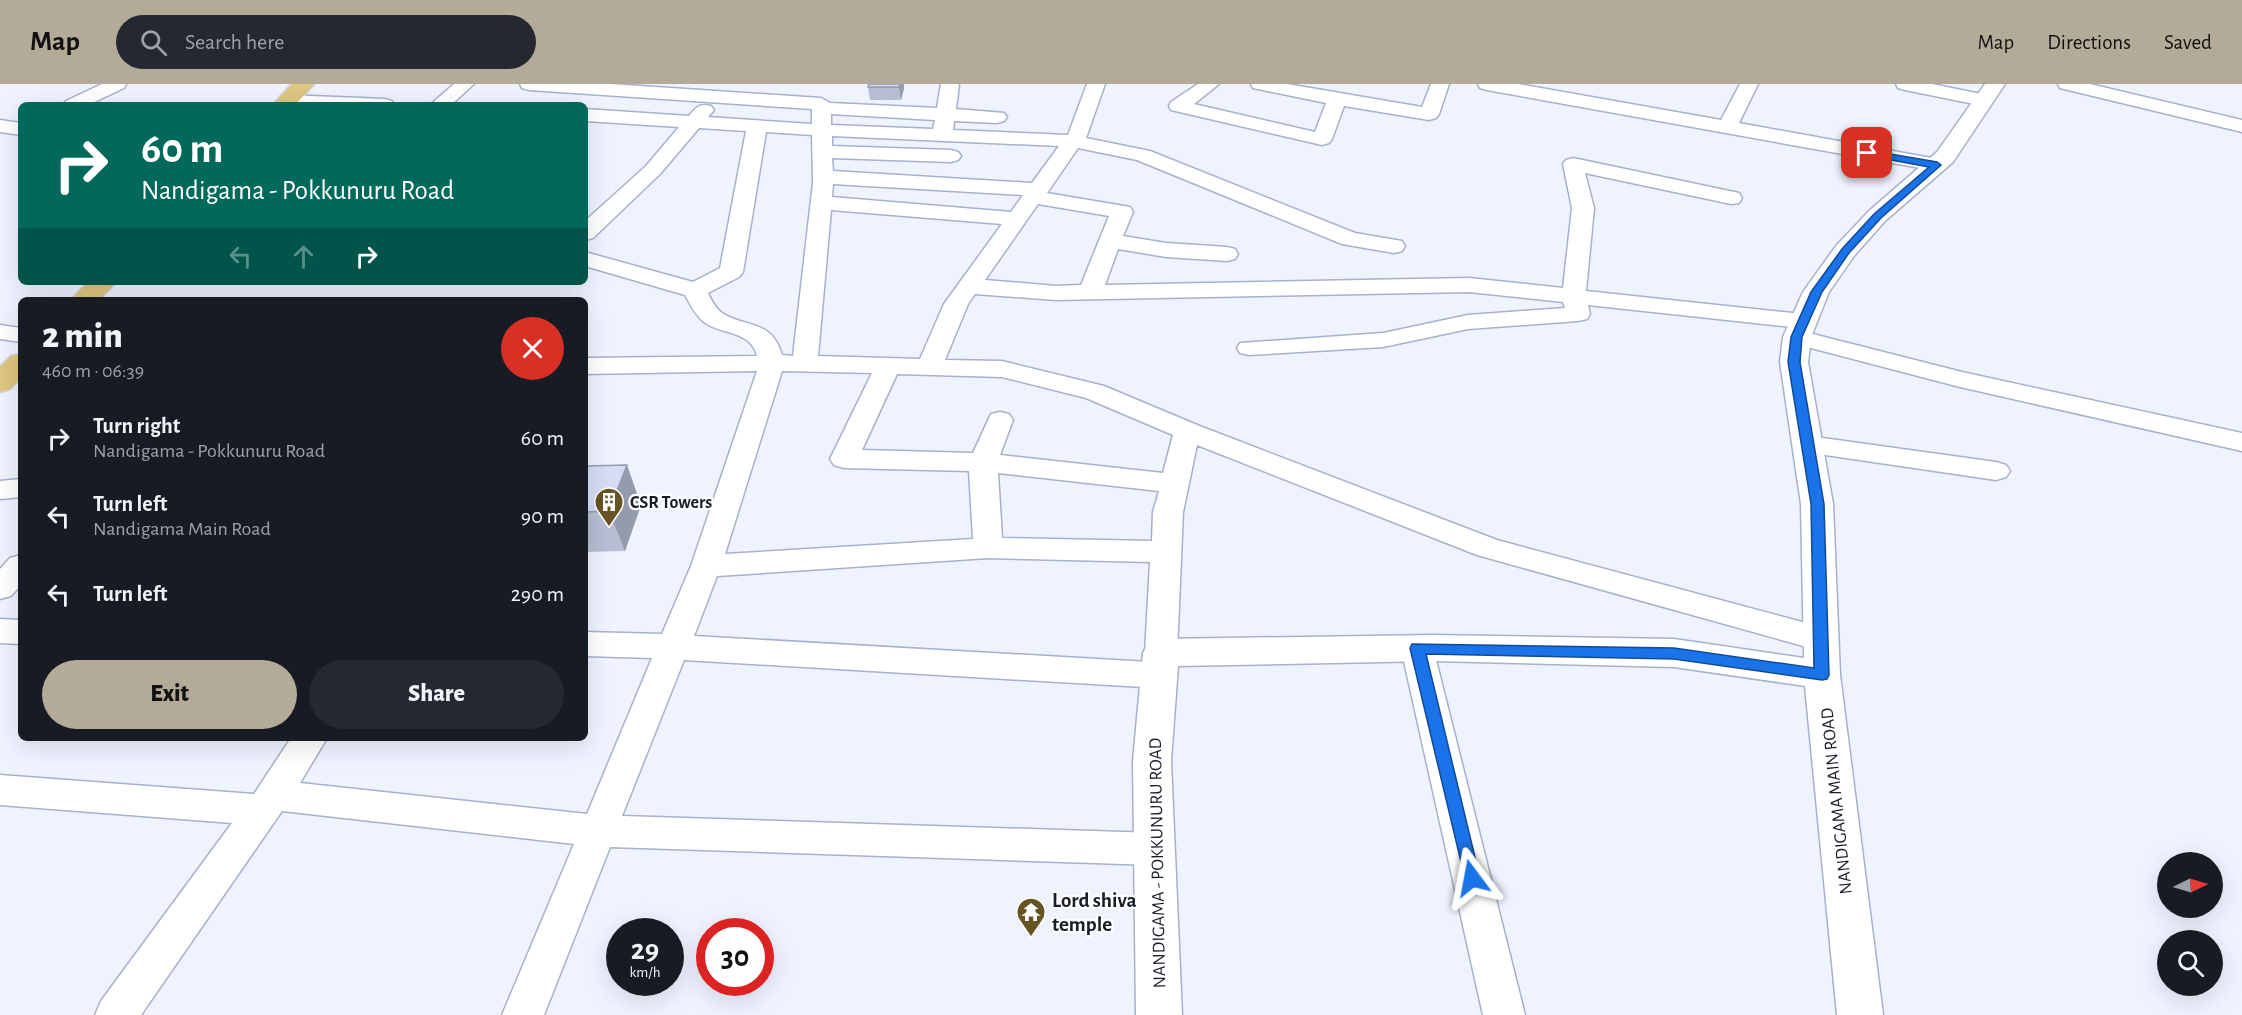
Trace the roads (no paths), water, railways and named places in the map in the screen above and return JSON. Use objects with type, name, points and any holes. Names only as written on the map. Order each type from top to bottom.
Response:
[{"type":"main road","points":[[286,102],[304,84]]},
{"type":"main road","points":[[87,297],[100,285]]},
{"type":"main road","points":[[0,383],[18,365]]},
{"type":"street","points":[[79,102],[117,84]]},
{"type":"street","points":[[443,102],[465,84]]},
{"type":"street","points":[[529,84],[721,90],[822,115],[942,135],[1078,132]]},
{"type":"street","points":[[931,212],[950,84]]},
{"type":"street","points":[[928,367],[956,304],[1036,193],[1049,160],[1078,132],[1096,84]]},
{"type":"street","points":[[1210,84],[1178,106],[1322,139],[1337,100]]},
{"type":"street","points":[[1260,84],[1337,100],[1429,114],[1440,84]]},
{"type":"street","points":[[1487,84],[1937,165]]},
{"type":"street","points":[[1727,128],[1749,84]]},
{"type":"street","points":[[1905,84],[1990,92]]},
{"type":"street","points":[[2067,84],[2242,126]]},
{"type":"street","points":[[588,230],[653,170],[721,90]]},
{"type":"street","name":"NANDIGAMA MAIN ROAD","points":[[1860,1015],[1821,657],[1817,504],[1794,362],[1799,329],[1816,292],[1845,251],[1877,216],[1937,165],[1990,92]]},
{"type":"street","points":[[588,115],[757,126],[822,115],[945,114],[1014,118]]},
{"type":"street","points":[[822,115],[939,156],[972,157]]},
{"type":"street","points":[[805,363],[823,177],[822,115]]},
{"type":"street","points":[[1060,121],[1078,132],[1143,155],[1350,239],[1394,246]]},
{"type":"street","points":[[0,126],[18,129]]},
{"type":"street","points":[[588,260],[696,290],[731,272],[757,126]]},
{"type":"street","points":[[1250,348],[1383,340],[1468,322],[1578,314],[1574,297],[1583,208],[1572,164],[1731,198]]},
{"type":"street","points":[[823,177],[1036,193],[1122,212],[1090,292]]},
{"type":"street","points":[[821,203],[1017,219]]},
{"type":"street","points":[[1110,241],[1166,250],[1227,254]]},
{"type":"street","points":[[969,286],[1090,292],[1469,285],[1574,297],[1799,329],[1960,379],[2242,442]]},
{"type":"street","points":[[523,1015],[706,566],[772,363],[766,345],[748,330],[713,318],[704,307],[696,290]]},
{"type":"street","points":[[0,332],[18,335]]},
{"type":"street","points":[[588,366],[805,363],[1002,369],[1095,392],[1186,431],[1488,548],[1821,657]]},
{"type":"street","points":[[888,366],[844,459],[982,462],[1175,484]]},
{"type":"street","points":[[988,548],[982,462],[1000,420]]},
{"type":"street","points":[[1160,664],[1168,513],[1186,431]]},
{"type":"street","points":[[1808,444],[1996,471]]},
{"type":"street","points":[[0,490],[18,488]]},
{"type":"street","points":[[706,566],[988,548],[1166,552]]},
{"type":"street","points":[[0,588],[18,569]]},
{"type":"street","points":[[0,632],[18,632]]},
{"type":"street","points":[[588,644],[1160,664],[1417,648],[1821,657]]},
{"type":"street","points":[[1417,648],[1504,1015]]},
{"type":"street","name":"NANDIGAMA - POKKUNURU ROAD","points":[[1159,1015],[1152,761],[1160,664]]},
{"type":"street","points":[[117,1015],[267,803],[308,741]]},
{"type":"street","points":[[0,790],[267,803],[599,831],[1154,849]]},
{"type":"place","name":"CSR Towers","points":[[609,528]]},
{"type":"place","name":"Lord shiva temple","points":[[1031,938]]}]
